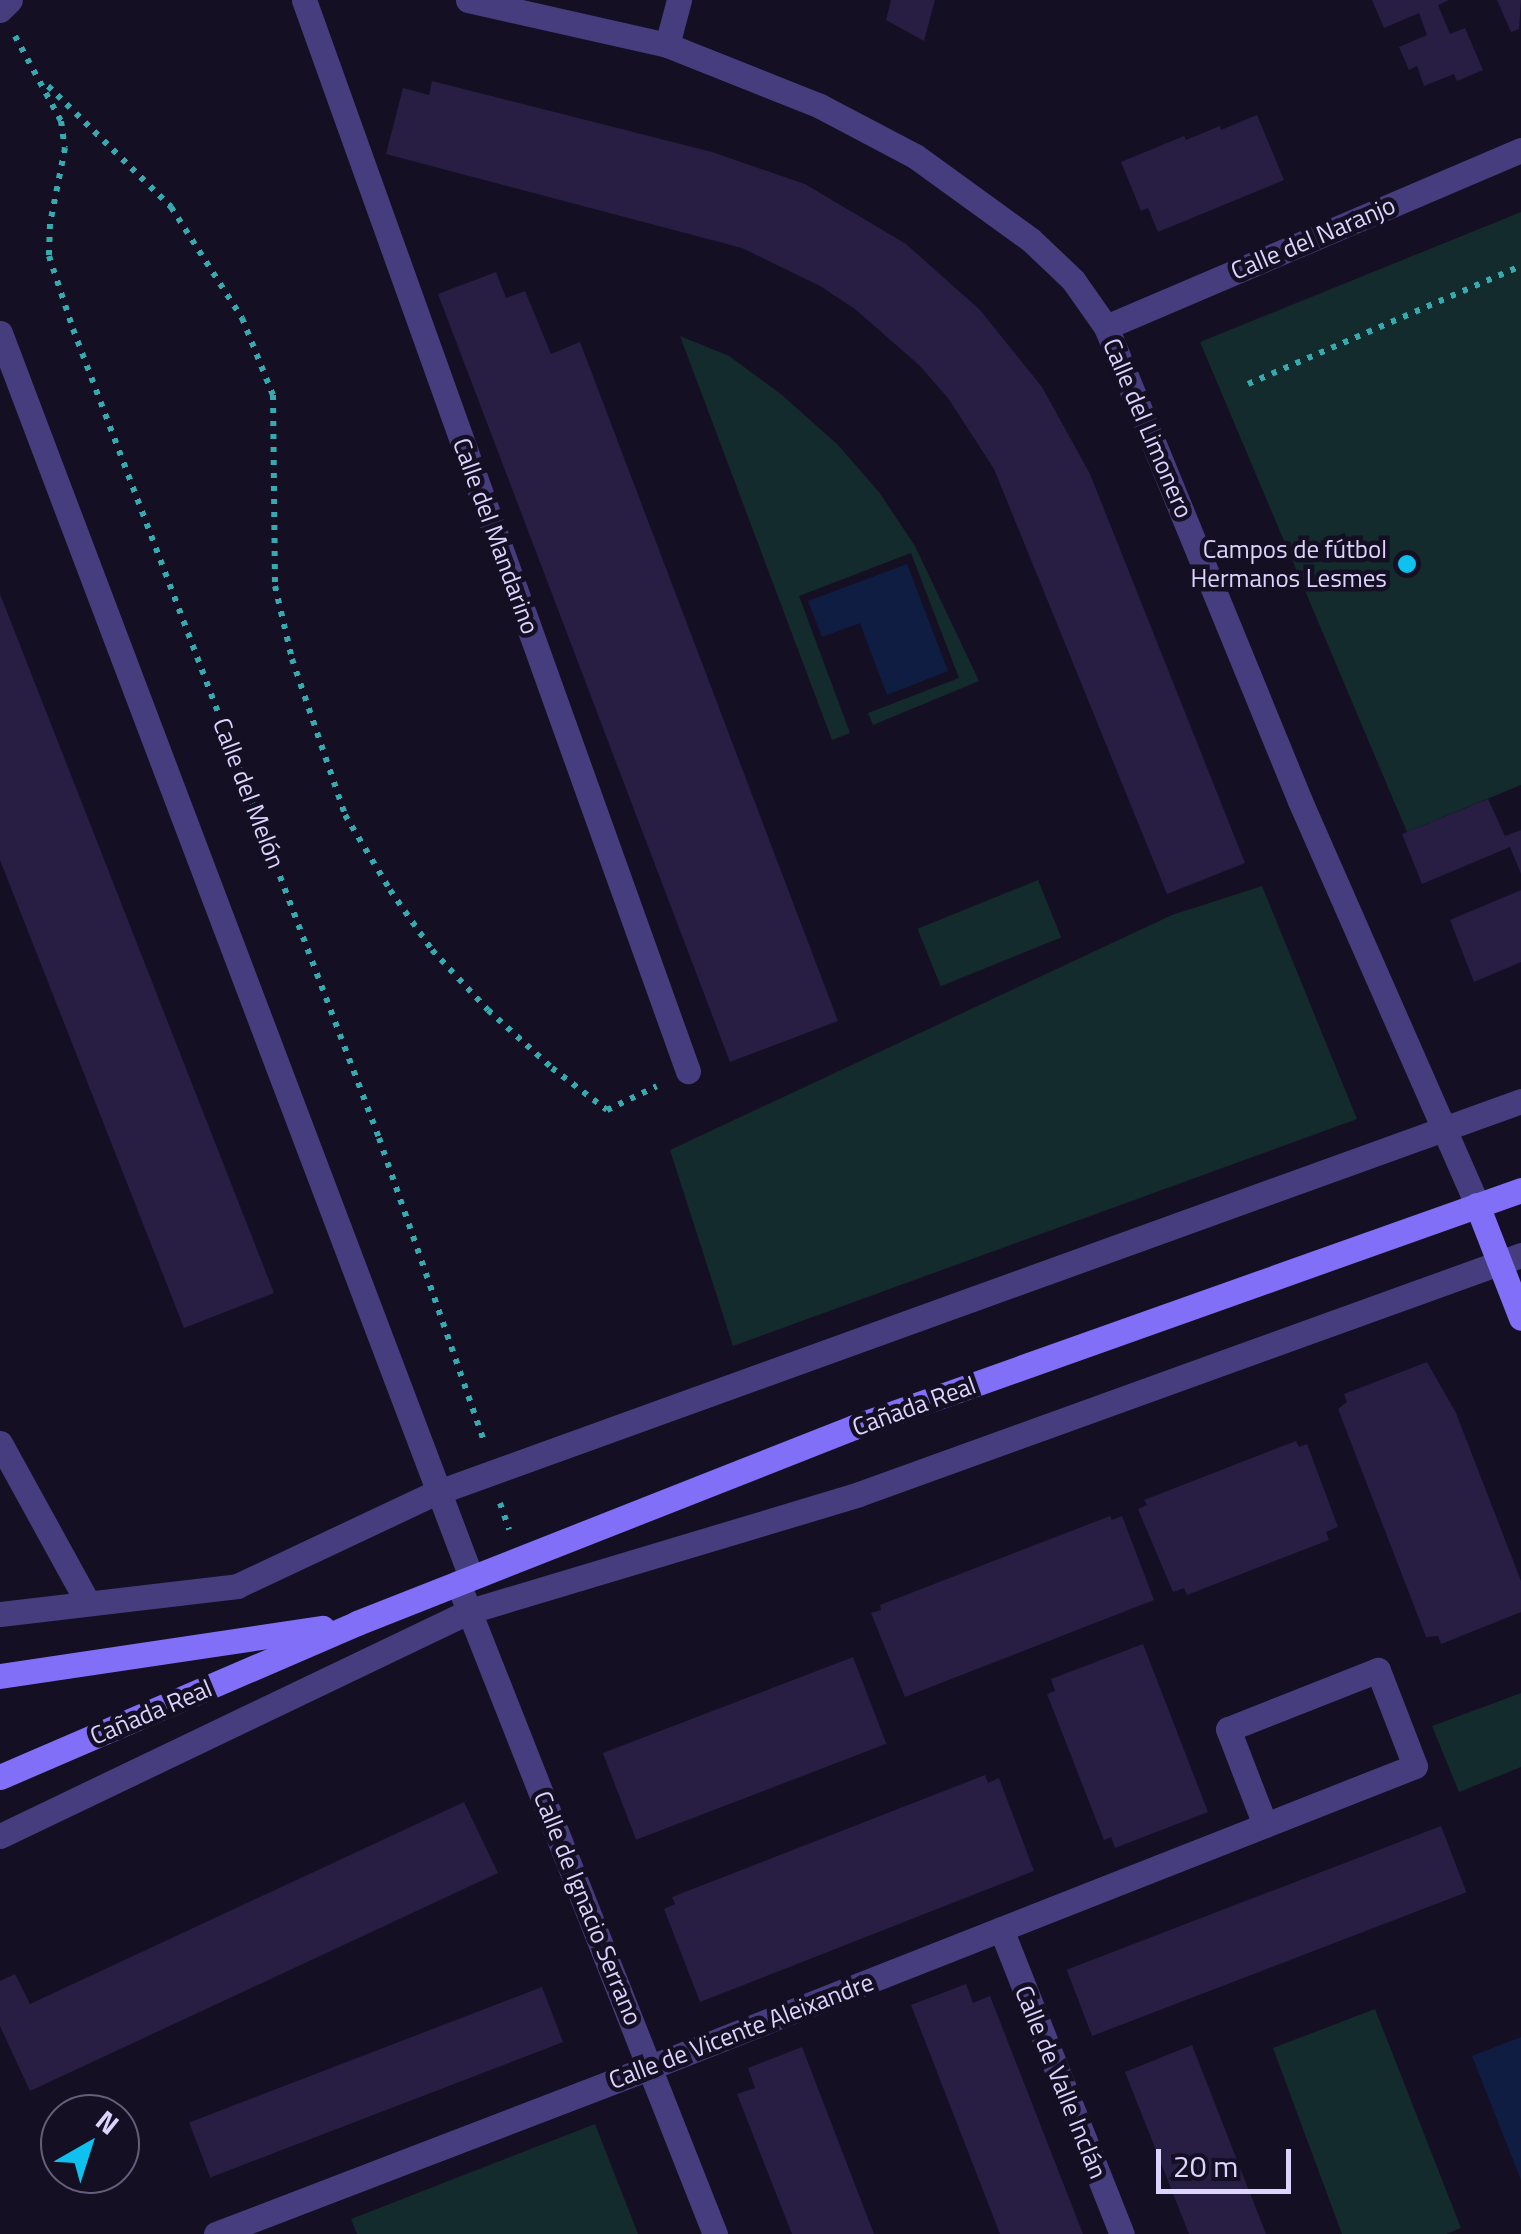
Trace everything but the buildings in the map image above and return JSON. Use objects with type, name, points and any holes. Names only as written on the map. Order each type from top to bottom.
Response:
[{"type":"street","points":[[6,20],[10,0]]},
{"type":"street","name":"Calle del Mandarino","points":[[304,0],[688,1071]]},
{"type":"street","name":"Calle del Limonero","points":[[468,0],[667,45],[820,106],[915,156],[1031,240],[1072,280],[1106,327],[1300,802],[1477,1204]]},
{"type":"street","points":[[667,45],[679,0]]},
{"type":"street","name":"Calle del Naranjo","points":[[1106,327],[1521,150]]},
{"type":"street","points":[[0,333],[440,1492],[465,1580]]},
{"type":"street","points":[[0,1614],[237,1586],[440,1492],[1445,1132],[1521,1101]]},
{"type":"street","name":"Cañada Real","points":[[1477,1204],[1521,1179]]},
{"type":"street","name":"Cañada Real","points":[[0,1777],[357,1623],[854,1427],[1521,1190]]},
{"type":"street","points":[[1477,1204],[1510,1258],[1521,1318]]},
{"type":"street","points":[[0,1836],[470,1610],[859,1494],[1510,1258]]},
{"type":"street","points":[[0,1442],[87,1601]]},
{"type":"street","name":"Calle de Ignacio Serrano","points":[[465,1580],[470,1610],[715,2234]]},
{"type":"street","name":"Cañada Real","points":[[0,1676],[357,1623]]},
{"type":"street","name":"Calle de Vicente Aleixandre","points":[[216,2234],[1001,1930],[1415,1766],[1378,1670],[1228,1729],[1265,1825]]},
{"type":"street","name":"Calle de Valle Inclán","points":[[1001,1930],[1122,2234]]},
{"type":"path","name":"Calle del Melón","points":[[6,20],[43,81],[61,121],[65,148],[50,224],[49,256],[386,1157],[480,1418],[489,1474],[520,1558]]},
{"type":"path","points":[[43,81],[171,208],[242,318],[273,395],[275,586],[292,660],[345,815],[390,890],[432,950],[488,1010],[552,1068],[607,1110],[688,1071]]},
{"type":"path","points":[[1248,384],[1521,266]]},
{"type":"green space","name":"Campos de fútbol Hermanos Lesmes","points":[[1521,212],[1521,785],[1407,832],[1200,342]]},
{"type":"green space","points":[[680,336],[729,356],[782,395],[838,445],[879,492],[915,546],[979,681],[873,725],[868,713],[959,678],[911,553],[799,596],[850,733],[832,740]]},
{"type":"green space","points":[[1038,880],[1061,937],[941,986],[917,929]]},
{"type":"green space","points":[[1262,886],[1357,1119],[733,1346],[670,1150],[1172,915]]},
{"type":"green space","points":[[1521,1693],[1521,1767],[1459,1792],[1432,1726]]},
{"type":"green space","points":[[1375,2009],[1461,2228],[1446,2234],[1342,2234],[1273,2048]]},
{"type":"green space","points":[[595,2124],[638,2234],[357,2234],[351,2219]]},
{"type":"water","points":[[907,564],[948,671],[887,695],[860,623],[822,637],[808,601]]},
{"type":"water","points":[[1521,2037],[1521,2180],[1472,2056]]},
{"type":"place","name":"Campos de fútbol Hermanos Lesmes","points":[[1407,564]]}]
